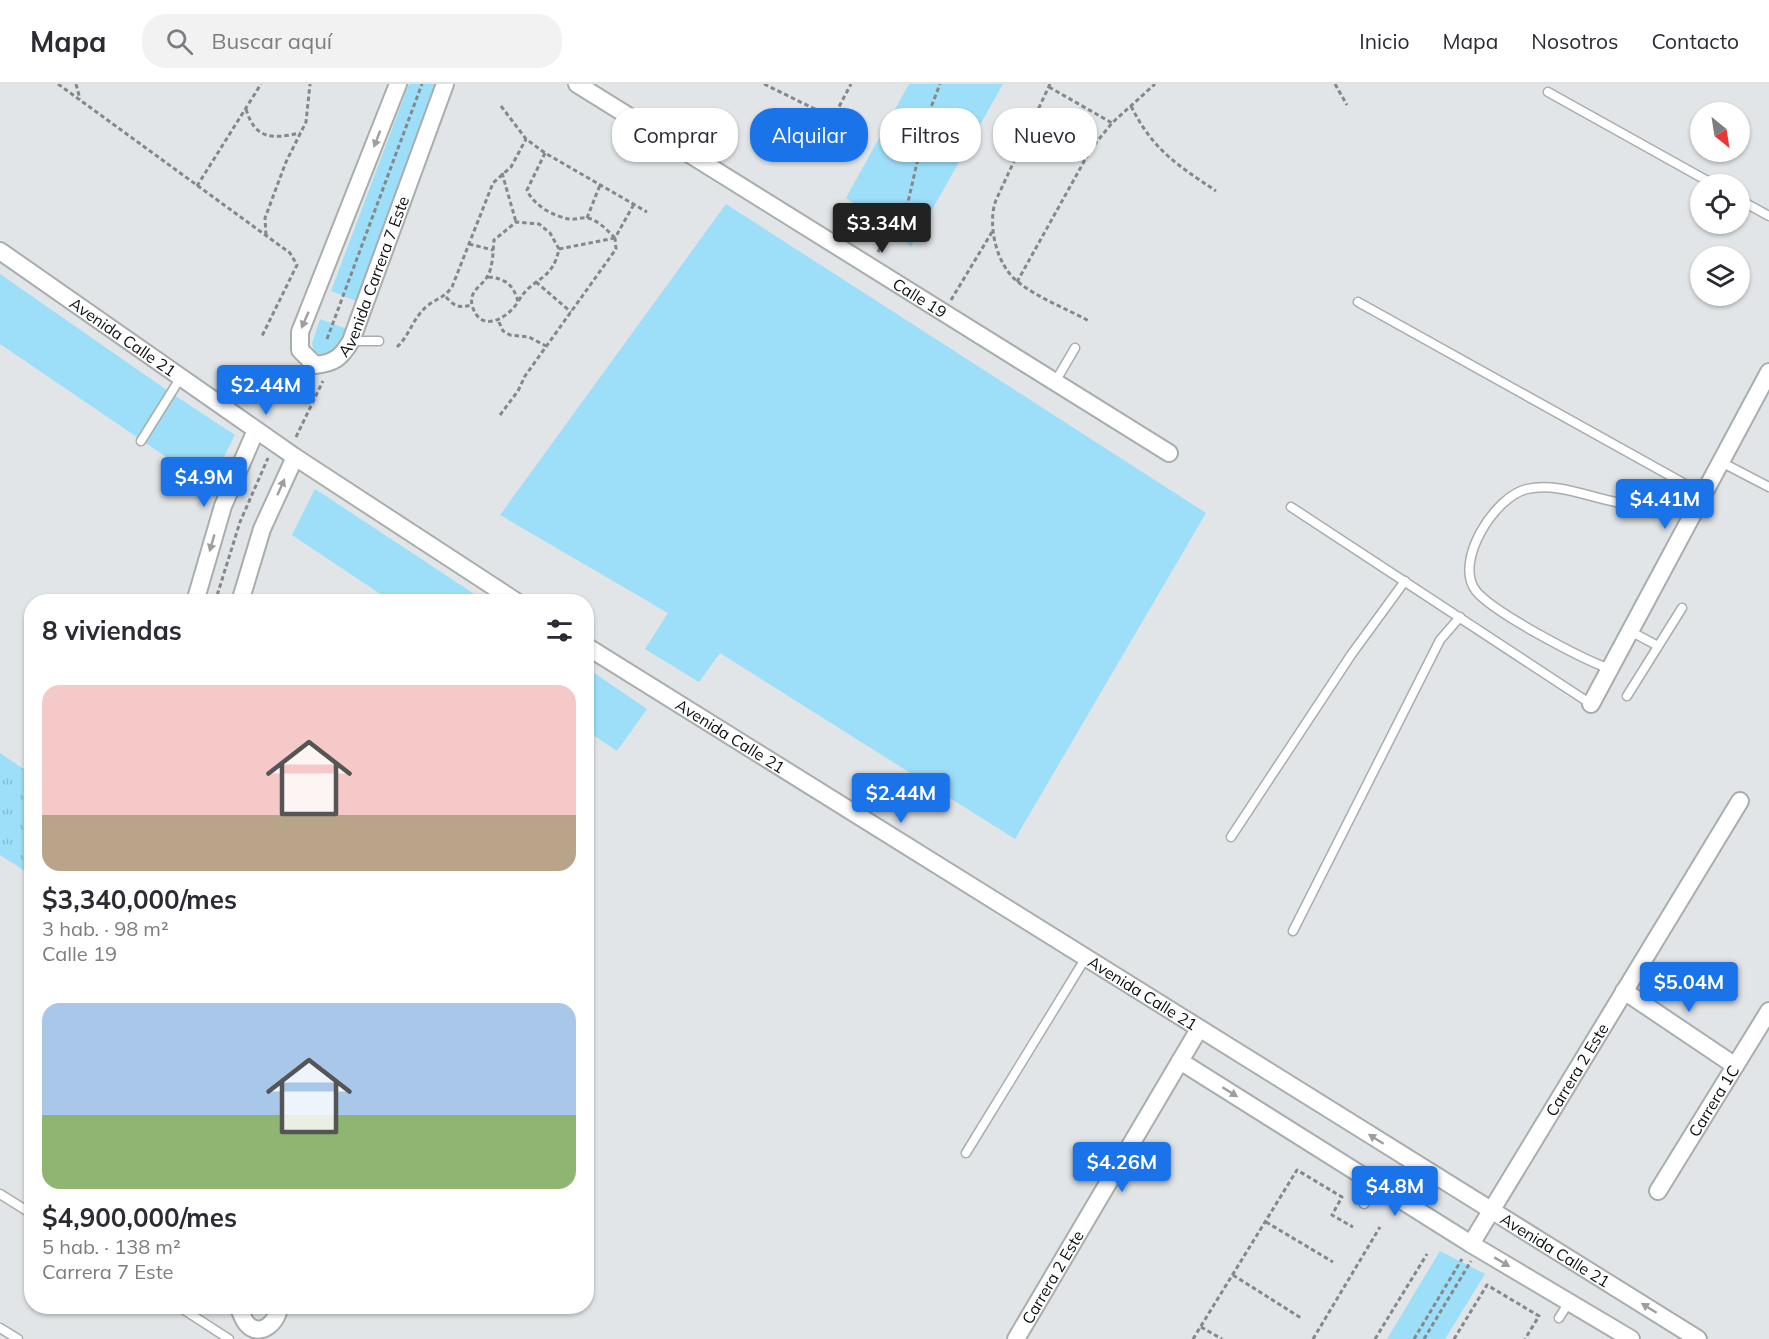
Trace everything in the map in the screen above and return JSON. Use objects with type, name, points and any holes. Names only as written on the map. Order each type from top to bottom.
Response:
[{"type":"street","name":"Avenida Carrera 7 Este","points":[[398,84],[300,332],[300,350],[315,365],[332,363],[343,354],[351,341],[445,84]]},
{"type":"street","name":"Calle 19","points":[[578,84],[1169,453]]},
{"type":"street","name":"Avenida Calle 21","points":[[0,251],[286,451],[506,594]]},
{"type":"street","points":[[1591,704],[1769,372]]},
{"type":"street","points":[[197,594],[223,506],[256,430]]},
{"type":"street","points":[[242,594],[286,451]]},
{"type":"street","name":"Avenida Calle 21","points":[[594,651],[1698,1339]]},
{"type":"street","name":"Carrera 2 Este","points":[[1475,1246],[1490,1209],[1740,801]]},
{"type":"street","points":[[1624,991],[1734,1065]]},
{"type":"street","name":"Carrera 1C","points":[[1658,1191],[1769,1011]]},
{"type":"street","name":"Carrera 2 Este","points":[[1016,1339],[1199,1029]]},
{"type":"street","points":[[1180,1061],[1475,1246],[1630,1339]]},
{"type":"street","points":[[242,1314],[247,1325],[254,1330],[262,1330],[272,1325],[279,1314]]},
{"type":"lane","points":[[1548,92],[1695,174]]},
{"type":"lane","points":[[1750,206],[1769,216]]},
{"type":"lane","points":[[1358,302],[1703,494]]},
{"type":"lane","points":[[351,341],[379,342]]},
{"type":"lane","points":[[1055,382],[1075,348]]},
{"type":"lane","points":[[141,441],[181,377]]},
{"type":"lane","points":[[1721,462],[1769,487]]},
{"type":"lane","points":[[1610,669],[1591,662],[1511,616],[1476,591],[1467,568],[1475,540],[1503,503],[1526,489],[1562,488],[1618,502],[1676,509],[1692,516]]},
{"type":"lane","points":[[1292,507],[1591,704]]},
{"type":"lane","points":[[1231,837],[1351,655],[1405,581]]},
{"type":"lane","points":[[1627,696],[1682,608]]},
{"type":"lane","points":[[1293,931],[1440,640],[1460,617]]},
{"type":"lane","points":[[1630,631],[1658,646]]},
{"type":"lane","points":[[966,1153],[1085,959]]},
{"type":"lane","points":[[1364,1204],[1375,1184]]},
{"type":"lane","points":[[0,1194],[24,1209]]},
{"type":"lane","points":[[1559,1318],[1569,1302]]},
{"type":"lane","points":[[190,1314],[229,1339]]},
{"type":"lane","points":[[0,1328],[18,1339]]},
{"type":"path","points":[[58,84],[290,253],[297,265],[261,338]]},
{"type":"path","points":[[76,84],[82,102]]},
{"type":"path","points":[[196,186],[261,84]]},
{"type":"path","points":[[266,237],[265,219],[286,162],[306,122],[310,84]]},
{"type":"path","points":[[327,339],[422,84]]},
{"type":"path","points":[[764,84],[833,118],[851,84]]},
{"type":"path","points":[[871,267],[888,231],[908,202],[928,115],[940,84]]},
{"type":"path","points":[[1017,282],[1091,149],[1112,123],[1155,84]]},
{"type":"path","points":[[1335,84],[1347,105]]},
{"type":"path","points":[[1089,321],[1017,282],[999,252],[992,232],[991,214],[1049,86],[1112,123]]},
{"type":"path","points":[[501,106],[525,139],[647,212]]},
{"type":"path","points":[[1131,106],[1143,130],[1159,151],[1216,191]]},
{"type":"path","points":[[246,108],[253,125],[270,137],[300,133]]},
{"type":"path","points":[[397,347],[407,338],[421,311],[433,300],[446,296],[452,287],[494,183],[511,167],[525,139]]},
{"type":"path","points":[[545,153],[527,190],[531,200],[561,216],[570,219],[587,218],[599,223],[615,238]]},
{"type":"path","points":[[502,173],[516,222]]},
{"type":"path","points":[[587,218],[600,185]]},
{"type":"path","points":[[500,415],[546,346],[616,249],[615,238],[634,204]]},
{"type":"path","points":[[516,222],[539,224],[549,233],[559,249],[554,267],[525,289],[510,315],[499,322],[486,320],[476,313],[472,305],[472,296],[476,288],[488,277],[494,240],[516,222]]},
{"type":"path","points":[[944,313],[992,232]]},
{"type":"path","points":[[559,249],[615,238]]},
{"type":"path","points":[[470,244],[493,250]]},
{"type":"path","points":[[488,277],[508,283],[515,291],[518,302]]},
{"type":"path","points":[[536,282],[571,312]]},
{"type":"path","points":[[446,296],[454,306],[461,308],[472,305]]},
{"type":"path","points":[[499,322],[503,331],[510,335],[529,337],[546,346]]},
{"type":"path","points":[[218,594],[240,522],[286,451],[332,363]]},
{"type":"path","points":[[1193,1339],[1297,1170],[1342,1197],[1332,1215],[1353,1227]]},
{"type":"path","points":[[1266,1222],[1333,1262]]},
{"type":"path","points":[[1313,1339],[1380,1227]]},
{"type":"path","points":[[1414,1339],[1475,1246]]},
{"type":"path","points":[[1424,1339],[1475,1246]]},
{"type":"path","points":[[1375,1339],[1427,1254]]},
{"type":"path","points":[[1233,1275],[1301,1317]]},
{"type":"path","points":[[1454,1339],[1487,1285],[1539,1316],[1525,1339]]},
{"type":"path","points":[[1201,1327],[1222,1339]]},
{"type":"green space","points":[[409,84],[438,84],[356,301],[331,291]]},
{"type":"green space","points":[[909,84],[1003,84],[981,123],[981,108],[896,108]]},
{"type":"green space","points":[[880,136],[880,162],[959,162],[911,247],[895,230],[846,198],[868,162]]},
{"type":"green space","points":[[726,204],[1206,513],[1015,839],[720,653],[699,682],[645,649],[668,613],[500,515]]},
{"type":"green space","points":[[0,274],[235,435],[209,486],[0,344]]},
{"type":"green space","points":[[320,319],[347,329],[341,347],[334,355],[323,356],[314,351],[312,344]]},
{"type":"green space","points":[[315,489],[474,594],[380,594],[292,535]]},
{"type":"green space","points":[[594,673],[647,709],[617,751],[594,736]]},
{"type":"green space","points":[[0,753],[24,769],[24,870],[0,855]]},
{"type":"green space","points":[[1440,1251],[1485,1274],[1445,1339],[1387,1339]]}]
